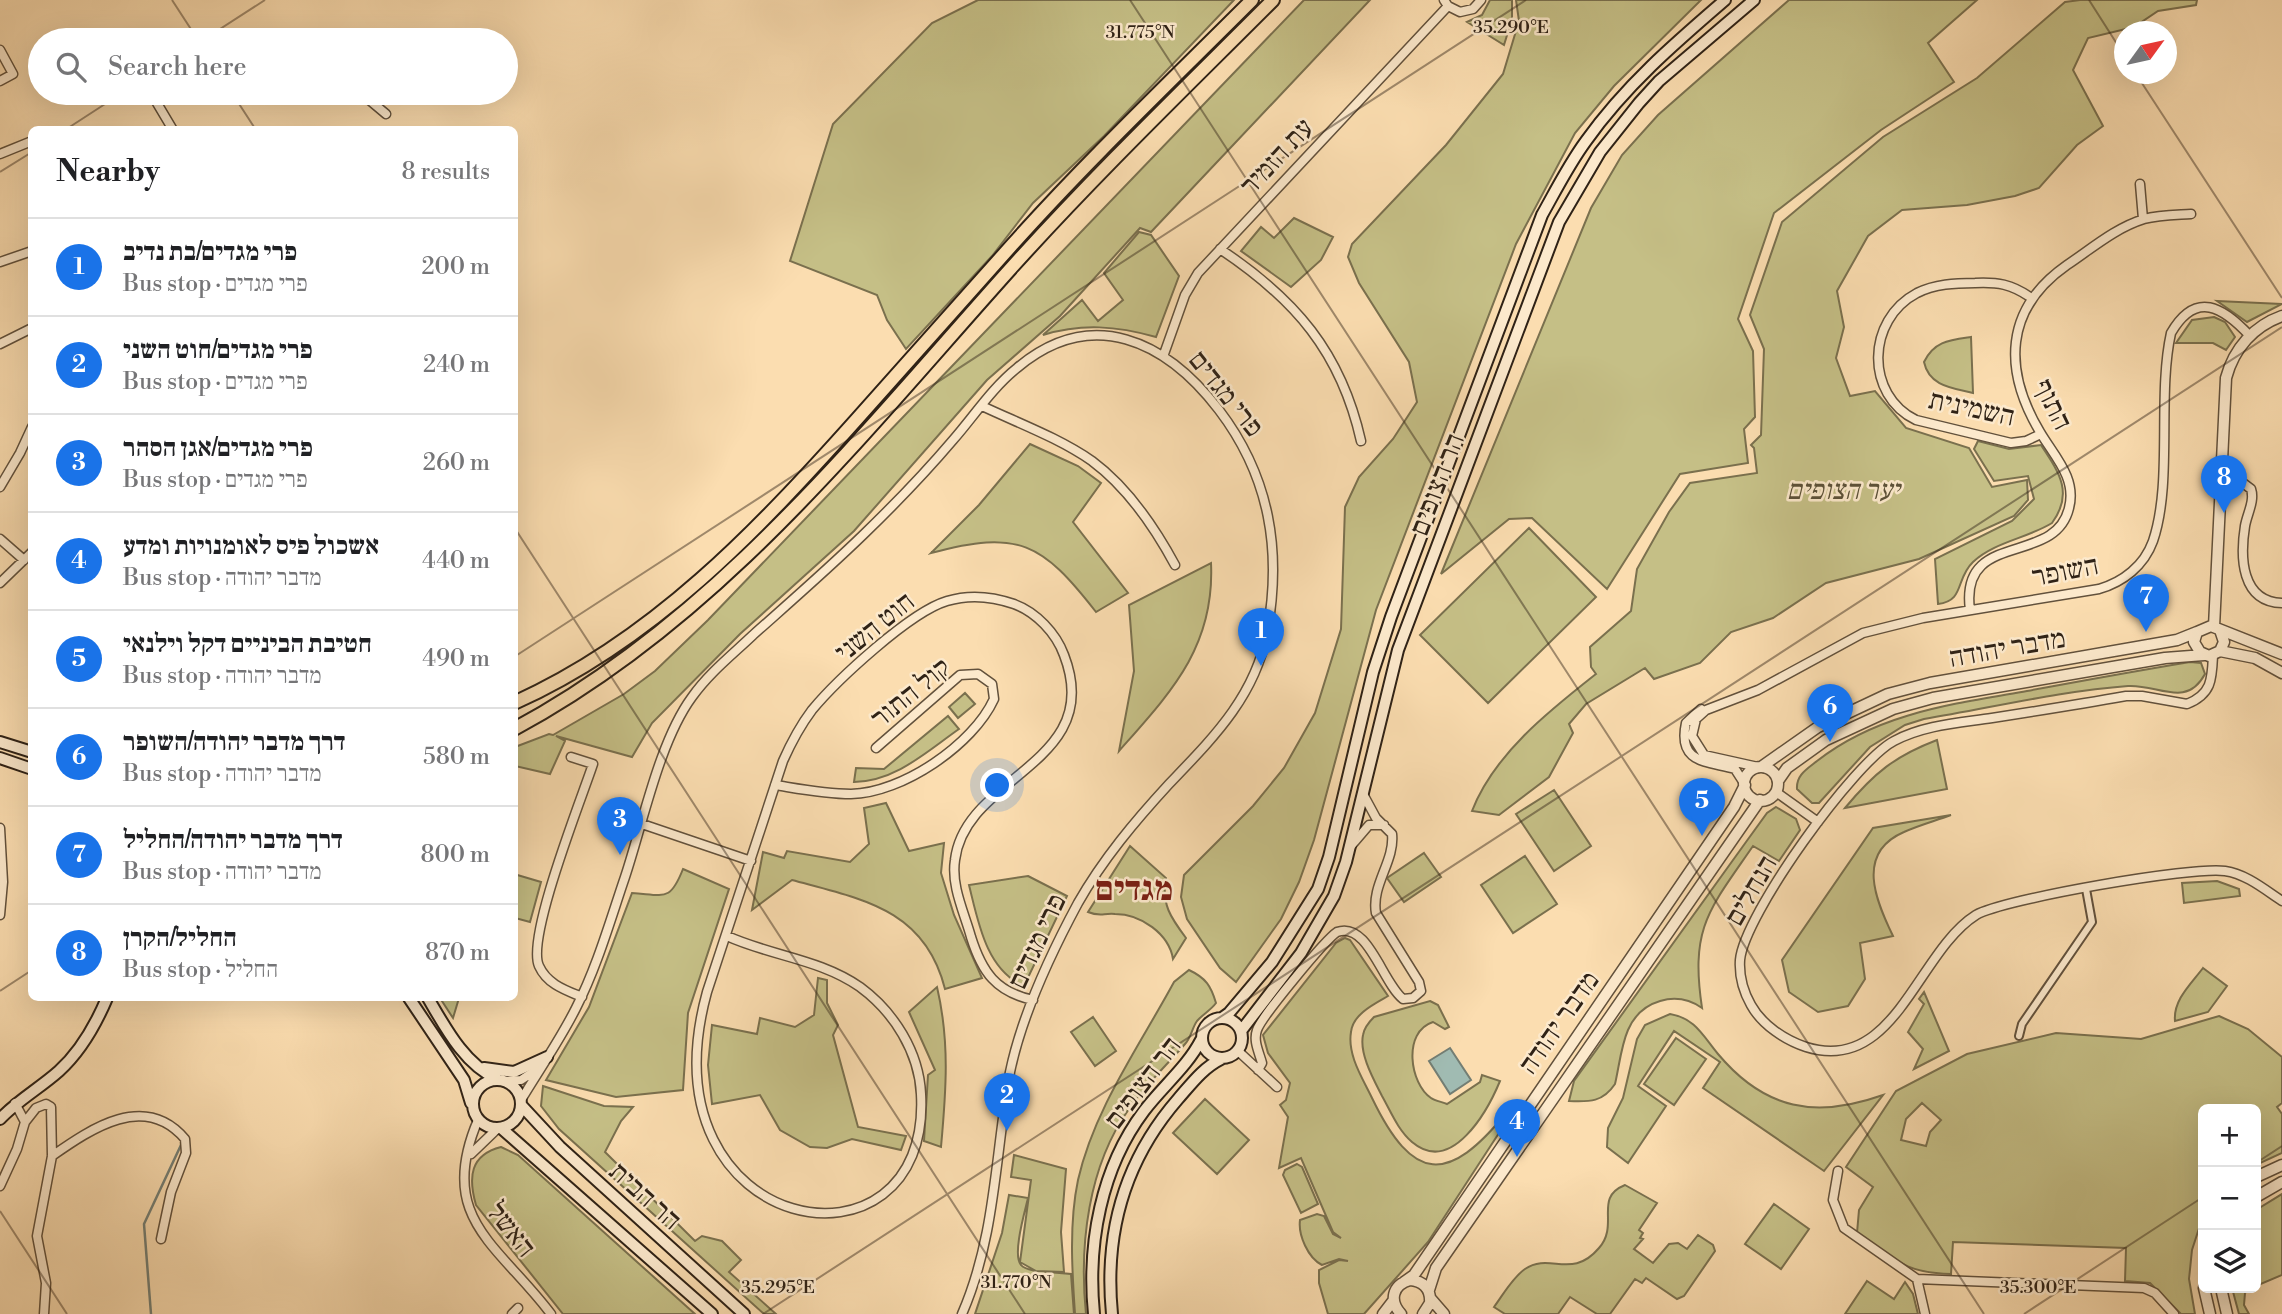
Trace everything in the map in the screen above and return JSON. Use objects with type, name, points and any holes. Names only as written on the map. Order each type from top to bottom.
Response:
[{"type":"main road","points":[[518,701],[579,670],[631,637],[678,600],[739,545],[803,479],[1053,199],[1252,0]]},
{"type":"main road","points":[[518,727],[607,674],[684,615],[749,556],[1065,208],[1273,0]]},
{"type":"main road","name":"הר הצופים","points":[[1222,1017],[1229,1013],[1272,962],[1318,889],[1329,857],[1373,672],[1391,617],[1542,215],[1574,158],[1608,112],[1647,68],[1725,0]]},
{"type":"main road","name":"הר הצופים","points":[[1241,1031],[1313,934],[1334,896],[1350,849],[1405,632],[1559,222],[1600,152],[1639,103],[1659,81],[1754,0]]},
{"type":"main road","points":[[0,742],[28,751]]},
{"type":"main road","points":[[0,758],[28,768]]},
{"type":"main road","points":[[0,1119],[15,1103],[47,1081],[70,1059],[91,1030],[106,1001]]},
{"type":"main road","points":[[411,1001],[464,1080],[475,1115],[499,1128],[515,1120],[521,1103],[517,1091],[501,1080],[485,1074],[470,1060],[430,1001]]},
{"type":"main road","points":[[1222,1017],[1235,1022],[1241,1031],[1238,1051],[1221,1059],[1208,1054],[1201,1040],[1205,1026],[1222,1017]]},
{"type":"main road","name":"הר הצופים","points":[[1094,1314],[1095,1234],[1113,1166],[1144,1110],[1201,1040]]},
{"type":"main road","name":"הר הצופים","points":[[1112,1314],[1110,1276],[1114,1236],[1130,1173],[1159,1122],[1202,1072],[1221,1059]]},
{"type":"main road","points":[[470,1060],[490,1070],[508,1073],[530,1068],[544,1061]]},
{"type":"main road","points":[[475,1115],[477,1089],[501,1080]]},
{"type":"main road","name":"הר הבית","points":[[521,1103],[560,1147],[744,1314]]},
{"type":"main road","name":"הר הבית","points":[[499,1128],[712,1314]]},
{"type":"street","points":[[1446,3],[1460,12],[1467,12],[1481,0]]},
{"type":"street","name":"עת הזמיר","points":[[1164,354],[1185,295],[1198,273],[1446,3]]},
{"type":"street","points":[[0,50],[13,74],[0,81]]},
{"type":"street","points":[[158,105],[171,126]]},
{"type":"street","points":[[375,105],[386,114]]},
{"type":"street","points":[[0,154],[28,143]]},
{"type":"street","points":[[2140,184],[2143,219]]},
{"type":"street","name":"התוף","points":[[1970,610],[1968,584],[1977,569],[1992,559],[2049,536],[2067,516],[2071,486],[2023,400],[2015,373],[2018,330],[2030,298],[2060,270],[2114,232],[2143,219],[2191,214]]},
{"type":"street","points":[[1220,249],[1284,297],[1312,330],[1346,390],[1361,441]]},
{"type":"street","points":[[0,262],[28,252]]},
{"type":"street","name":"השמינית","points":[[2030,298],[2015,286],[1998,282],[1946,284],[1924,290],[1904,302],[1888,323],[1878,347],[1877,361],[1878,372],[1889,397],[1905,414],[1916,420],[2011,443],[2026,441],[2041,434]]},
{"type":"street","name":"השופר","points":[[1745,784],[1735,769],[1699,761],[1687,745],[1685,730],[1690,716],[1701,709],[1758,690],[1863,634],[1894,624],[2110,586],[2139,565],[2153,541],[2158,520],[2171,333],[2188,312],[2213,307],[2231,316],[2250,336]]},
{"type":"street","points":[[2282,316],[2250,336],[2234,357],[2226,378],[2220,481],[2217,628],[2224,642],[2212,654],[2196,647],[2197,632],[2206,626],[2217,628],[2282,653]]},
{"type":"street","points":[[0,344],[28,330]]},
{"type":"street","name":"פרי מגדים","points":[[521,1103],[582,997],[673,729],[701,685],[865,533],[927,469],[1007,376],[1035,354],[1074,339],[1117,338],[1138,342],[1164,354],[1186,372],[1217,408],[1243,447],[1260,481],[1269,513],[1274,558],[1267,631],[1257,669],[1235,709],[1114,847],[1077,905],[1033,1000],[1010,1074],[996,1190],[985,1248],[962,1314]]},
{"type":"street","points":[[982,406],[1092,461],[1122,489],[1175,565]]},
{"type":"street","points":[[1,481],[28,434]]},
{"type":"street","points":[[2220,481],[2243,483],[2251,489],[2253,497],[2244,530],[2245,575],[2258,595],[2282,603]]},
{"type":"street","points":[[0,538],[24,560]]},
{"type":"street","points":[[0,583],[28,556]]},
{"type":"street","name":"חוט השני","points":[[727,936],[821,967],[845,978],[871,996],[904,1038],[920,1086],[917,1133],[909,1160],[901,1173],[869,1202],[838,1213],[822,1215],[786,1208],[756,1192],[719,1149],[704,1115],[694,1063],[702,1010],[790,743],[811,711],[909,621],[945,601],[987,596],[1019,606],[1047,628],[1064,654],[1071,687],[1067,715],[1058,738],[1048,751],[974,817],[955,858],[957,891],[984,970],[1003,989],[1033,1000]]},
{"type":"street","name":"מדבר יהודה","points":[[1760,767],[1825,723],[1888,694],[1930,683],[2177,640],[2197,632]]},
{"type":"street","name":"מדבר יהודה","points":[[1778,781],[1787,768],[1826,740],[1893,709],[1933,698],[2165,658],[2212,654],[2255,658],[2282,673]]},
{"type":"street","name":"הנחלים","points":[[2212,654],[2211,682],[2207,691],[2187,704],[2126,696],[1932,728],[1894,741],[1876,753],[1852,777],[1818,822],[1762,908],[1745,939],[1740,960],[1741,982],[1753,1009],[1772,1028],[1801,1045],[1831,1052],[1845,1050],[1858,1046],[1880,1030],[1960,928],[1977,915],[2009,904],[2189,871],[2223,870],[2249,879],[2282,901]]},
{"type":"street","name":"קול התור","points":[[775,785],[852,794],[870,792],[905,780],[972,732],[994,699],[992,684],[978,674],[960,675],[876,748]]},
{"type":"street","name":"השופר","points":[[1718,705],[1696,719],[1692,736],[1698,748],[1708,757],[1760,767]]},
{"type":"street","points":[[571,757],[593,764],[541,920],[536,958],[549,980],[582,997]]},
{"type":"street","points":[[1760,767],[1773,772],[1778,781],[1776,792],[1760,800],[1748,794],[1745,784],[1750,771],[1760,767]]},
{"type":"street","name":"מדבר יהודה","points":[[1393,1301],[1396,1288],[1414,1275],[1734,807],[1745,784]]},
{"type":"street","points":[[1776,792],[1818,822]]},
{"type":"street","points":[[1258,1070],[1262,1063],[1257,1048],[1257,1031],[1268,1013],[1337,932],[1350,930],[1362,938],[1403,999],[1413,998],[1421,991],[1419,982],[1375,908],[1392,840],[1384,825],[1370,810],[1363,794]]},
{"type":"street","name":"מדבר יהודה","points":[[1423,1314],[1430,1294],[1428,1284],[1436,1268],[1760,800]]},
{"type":"street","points":[[642,824],[750,863]]},
{"type":"street","points":[[1350,849],[1369,825],[1384,825]]},
{"type":"street","points":[[0,828],[3,892],[0,915]]},
{"type":"street","points":[[2019,1036],[2022,1024],[2092,922],[2086,889]]},
{"type":"street","points":[[1238,1051],[1277,1087]]},
{"type":"street","points":[[501,1080],[521,1080],[544,1061]]},
{"type":"street","points":[[15,1103],[25,1122]]},
{"type":"street","points":[[0,1186],[17,1149],[25,1122],[36,1108],[46,1104],[51,1107],[52,1156],[37,1236],[46,1283],[44,1314]]},
{"type":"street","name":"האשל","points":[[475,1115],[463,1190],[472,1217],[551,1314]]},
{"type":"street","points":[[52,1156],[98,1125],[143,1116],[163,1119],[185,1139],[186,1153],[171,1192],[161,1239]]},
{"type":"street","points":[[467,1163],[478,1145],[499,1128]]},
{"type":"street","points":[[2261,1175],[2282,1165]]},
{"type":"street","points":[[1838,1171],[1833,1200],[1844,1228],[1917,1279],[2144,1288],[2155,1293],[2174,1314]]},
{"type":"street","points":[[2261,1194],[2282,1182]]},
{"type":"street","points":[[1917,1279],[1925,1314]]},
{"type":"street","points":[[1404,1282],[1417,1280],[1444,1314]]},
{"type":"street","points":[[2205,1293],[2210,1314]]},
{"type":"street","points":[[2222,1293],[2227,1314]]},
{"type":"street","points":[[1383,1314],[1393,1301],[1401,1314]]},
{"type":"green space","points":[[978,0],[1234,0],[1104,136],[1033,203],[992,256],[906,349],[887,320],[877,295],[790,261],[833,124],[932,23]]},
{"type":"green space","points":[[1304,0],[1370,0],[1151,232],[1140,228],[1060,316],[987,380],[854,531],[740,634],[652,723],[632,757],[556,736],[565,741],[550,774],[518,767],[518,746],[549,734],[553,735],[624,694],[655,671],[708,620]]},
{"type":"green space","points":[[1490,0],[1512,0],[1512,19],[1504,45],[1467,22],[1482,15]]},
{"type":"green space","points":[[1516,0],[1701,0],[1614,86],[1575,133],[1516,244],[1376,610],[1314,840],[1299,882],[1281,919],[1236,982],[1220,968],[1187,919],[1181,897],[1184,875],[1253,806],[1284,768],[1315,713],[1341,629],[1345,507],[1359,477],[1393,439],[1417,402],[1409,362],[1359,283],[1348,257],[1352,244],[1446,145],[1503,74],[1519,21]]},
{"type":"green space","points":[[1789,0],[1977,0],[1928,43],[1954,82],[1881,130],[1774,213],[1738,319],[1753,351],[1755,417],[1744,429],[1748,463],[1680,474],[1607,589],[1532,518],[1509,519],[1441,574],[1591,208],[1622,155],[1658,115]]},
{"type":"green space","name":"יער הצופים","points":[[2197,0],[2196,5],[2158,11],[2143,21],[2114,21],[2114,32],[2088,38],[2073,70],[2103,126],[2077,145],[2039,188],[2015,196],[1967,205],[1902,210],[1868,236],[1837,291],[1844,327],[1836,358],[1850,396],[1875,391],[1906,428],[1969,448],[1992,487],[2027,480],[2028,500],[2014,516],[1919,559],[1826,583],[1773,618],[1731,632],[1700,663],[1654,679],[1645,668],[1586,704],[1569,724],[1573,733],[1549,777],[1499,815],[1472,811],[1482,790],[1509,752],[1542,719],[1596,674],[1591,667],[1590,647],[1631,611],[1637,569],[1669,512],[1690,483],[1757,473],[1754,448],[1751,445],[1761,435],[1764,349],[1750,315],[1782,222],[1883,137],[1977,78],[2065,2]]},
{"type":"green space","points":[[1294,218],[1333,237],[1321,260],[1291,287],[1241,251],[1261,227],[1274,238]]},
{"type":"green space","points":[[1139,232],[1151,235],[1179,276],[1156,337],[1100,327],[1043,335],[1082,300],[1098,321],[1123,300],[1104,273]]},
{"type":"green space","points":[[2217,301],[2282,304],[2247,322]]},
{"type":"green space","points":[[2214,317],[2225,322],[2235,337],[2226,350],[2213,343],[2176,343],[2192,320]]},
{"type":"green space","points":[[1971,337],[1973,393],[1936,381],[1924,362],[1928,355],[1938,346]]},
{"type":"green space","points":[[1978,441],[2009,449],[2041,445],[2062,483],[2062,502],[2052,523],[1981,555],[1967,569],[1952,599],[1938,604],[1935,559],[2012,521],[2034,499],[2028,476],[1994,481],[1974,449]]},
{"type":"green space","points":[[1030,444],[1078,466],[1101,483],[1073,522],[1128,593],[1096,612],[1060,570],[1026,548],[1008,543],[986,542],[931,553],[979,505]]},
{"type":"green space","points":[[1529,528],[1596,597],[1488,703],[1420,635]]},
{"type":"green space","points":[[1211,563],[1206,620],[1197,644],[1172,688],[1119,751],[1134,671],[1129,605]]},
{"type":"green space","points":[[2190,662],[2201,663],[2205,674],[2197,684],[2180,693],[2139,686],[2102,688],[1924,719],[1905,725],[1870,747],[1819,803],[1812,803],[1797,789],[1800,776],[1817,761],[1865,732],[1891,721],[1944,706]]},
{"type":"green space","points":[[965,693],[975,704],[958,718],[949,707]]},
{"type":"green space","points":[[948,716],[959,729],[922,756],[883,777],[854,782],[856,768],[884,769]]},
{"type":"green space","points":[[1937,740],[1947,789],[1845,808],[1886,767],[1909,752]]},
{"type":"green space","points":[[1554,790],[1591,846],[1554,871],[1516,814]]},
{"type":"green space","points":[[886,803],[909,851],[944,843],[941,873],[954,915],[982,978],[945,989],[936,962],[906,924],[866,902],[843,894],[792,880],[752,910],[763,852],[784,858],[787,851],[850,862],[869,844],[864,808]]},
{"type":"green space","points":[[1776,807],[1796,819],[1800,830],[1779,861],[1753,846],[1714,904],[1701,938],[1699,980],[1702,1008],[1671,999],[1650,1005],[1641,1011],[1628,1030],[1615,1084],[1601,1098],[1569,1101],[1574,1081],[1767,813]]},
{"type":"green space","points":[[1951,815],[1904,832],[1889,841],[1879,852],[1875,865],[1876,893],[1893,936],[1860,943],[1865,979],[1848,1006],[1818,1012],[1789,992],[1782,960],[1873,828]]},
{"type":"green space","points":[[1130,846],[1166,878],[1165,896],[1168,910],[1186,938],[1173,959],[1166,941],[1144,922],[1125,915],[1099,915],[1088,912]]},
{"type":"green space","points":[[1424,853],[1441,877],[1404,902],[1387,878]]},
{"type":"green space","points":[[1525,856],[1557,904],[1513,933],[1481,885]]},
{"type":"green space","points":[[683,869],[729,889],[688,1013],[683,1090],[616,1097],[546,1080],[589,1007],[632,893],[659,895],[670,892]]},
{"type":"green space","points":[[518,875],[541,882],[530,922],[518,919]]},
{"type":"green space","points":[[1028,876],[1067,896],[1024,986],[1011,979],[992,957],[980,929],[969,885]]},
{"type":"green space","points":[[2217,881],[2239,889],[2240,896],[2184,903],[2182,883]]},
{"type":"green space","points":[[1345,938],[1350,940],[1388,996],[1360,1015],[1353,1026],[1350,1041],[1360,1075],[1387,1126],[1402,1146],[1417,1159],[1433,1164],[1449,1162],[1467,1153],[1507,1112],[1514,1110],[1428,1242],[1364,1314],[1328,1314],[1319,1283],[1319,1270],[1339,1260],[1348,1261],[1339,1259],[1322,1265],[1308,1252],[1302,1239],[1300,1220],[1317,1214],[1324,1216],[1333,1234],[1341,1238],[1333,1232],[1301,1158],[1279,1168],[1288,1117],[1280,1105],[1286,1100],[1290,1083],[1268,1053],[1263,1035],[1336,943]]},
{"type":"green space","points":[[2203,968],[2227,986],[2208,1012],[2175,1021],[2180,999]]},
{"type":"green space","points":[[1189,970],[1207,983],[1216,1003],[1197,1021],[1187,1042],[1135,1100],[1115,1131],[1104,1156],[1090,1207],[1084,1261],[1086,1314],[1075,1314],[1073,1213],[1085,1154],[1106,1103],[1133,1054],[1174,982]]},
{"type":"green space","points":[[818,978],[827,980],[827,1003],[838,1025],[833,1035],[858,1127],[906,1136],[901,1150],[852,1139],[827,1148],[810,1147],[780,1130],[760,1095],[712,1104],[708,1065],[712,1025],[757,1034],[760,1018],[795,1027],[814,1015]]},
{"type":"green space","points":[[937,987],[945,1047],[941,1147],[924,1141],[928,1075],[935,1070],[909,1012]]},
{"type":"green space","points":[[1924,992],[1949,1051],[1914,1069],[1923,1049],[1908,1032],[1924,1004],[1919,999]]},
{"type":"green space","points":[[442,1001],[458,1001],[453,1018]]},
{"type":"green space","points":[[1430,1001],[1438,1005],[1449,1027],[1445,1029],[1433,1022],[1417,1036],[1412,1058],[1418,1082],[1424,1091],[1433,1099],[1447,1104],[1480,1082],[1482,1075],[1500,1081],[1477,1122],[1454,1145],[1441,1151],[1427,1150],[1412,1142],[1403,1132],[1371,1075],[1362,1042],[1364,1030],[1374,1017]]},
{"type":"green space","points":[[1670,1014],[1686,1019],[1703,1034],[1736,1073],[1773,1098],[1814,1107],[1836,1107],[1883,1095],[1824,1171],[1703,1088],[1720,1062],[1674,1031],[1638,1086],[1666,1106],[1628,1163],[1607,1147],[1608,1128],[1623,1098],[1637,1039],[1645,1025]]},
{"type":"green space","points":[[2219,1016],[2248,1029],[2282,1057],[2282,1103],[2277,1107],[2282,1114],[2282,1153],[2261,1163],[2261,1104],[2198,1104],[2198,1231],[2192,1250],[2189,1279],[2195,1314],[2181,1314],[2150,1283],[2125,1281],[2126,1248],[1953,1242],[1951,1274],[1922,1271],[1901,1263],[1857,1233],[1859,1210],[1873,1187],[1846,1167],[1896,1091],[1967,1054],[2056,1033],[2141,1039]],"holes":[[[1922,1103],[1941,1120],[1930,1132],[1926,1146],[1901,1140],[1906,1119]]]},
{"type":"green space","points":[[1093,1017],[1116,1051],[1095,1066],[1071,1032]]},
{"type":"green space","points":[[1676,1038],[1706,1059],[1674,1105],[1644,1084]]},
{"type":"green space","points":[[543,1086],[604,1106],[633,1107],[621,1121],[605,1152],[695,1241],[702,1236],[722,1241],[741,1260],[729,1272],[776,1314],[764,1314],[559,1129],[541,1106]]},
{"type":"green space","points":[[1205,1099],[1249,1140],[1217,1174],[1173,1133]]},
{"type":"green space","points":[[501,1147],[518,1155],[695,1314],[563,1314],[476,1205],[472,1176],[477,1161]]},
{"type":"green space","points":[[1014,1155],[1066,1169],[1061,1232],[1064,1272],[1036,1271],[1020,1262],[1031,1180],[1011,1177]]},
{"type":"green space","points":[[1297,1164],[1302,1167],[1318,1204],[1301,1213],[1283,1175],[1285,1170]]},
{"type":"green space","points":[[1625,1185],[1657,1203],[1639,1230],[1643,1233],[1640,1238],[1643,1239],[1634,1249],[1653,1263],[1669,1244],[1678,1243],[1687,1249],[1698,1235],[1713,1245],[1715,1251],[1684,1296],[1677,1299],[1646,1278],[1642,1283],[1635,1279],[1610,1314],[1597,1314],[1570,1297],[1558,1314],[1505,1314],[1494,1307],[1525,1269],[1543,1263],[1580,1262],[1599,1248],[1607,1230],[1610,1197]]},
{"type":"green space","points":[[2282,1194],[2282,1275],[2261,1284],[2261,1230],[2261,1207]]},
{"type":"green space","points":[[1009,1195],[1028,1198],[1018,1252],[1021,1265],[1036,1271],[1071,1274],[1074,1314],[975,1314],[1002,1233]]},
{"type":"green space","points":[[1774,1204],[1809,1229],[1781,1269],[1745,1244]]},
{"type":"green space","points":[[1867,1281],[1894,1299],[1905,1282],[1913,1294],[1918,1314],[1845,1314]]},
{"type":"green space","points":[[2233,1293],[2245,1293],[2244,1305],[2249,1314],[2239,1314]]},
{"type":"water","points":[[1450,1048],[1471,1080],[1450,1094],[1429,1061]]},
{"type":"waterway","points":[[151,1314],[144,1224],[181,1145]]},
{"type":"place","name":"החליל/הקרן","points":[[2224,513]]},
{"type":"place","name":"דרך מדבר יהודה/החליל","points":[[2146,632]]},
{"type":"place","name":"פרי מגדים/בת נדיב","points":[[1261,666]]},
{"type":"place","name":"דרך מדבר יהודה/השופר","points":[[1830,742]]},
{"type":"place","name":"חטיבת הביניים דקל וילנאי","points":[[1702,836]]},
{"type":"place","name":"פרי מגדים/אגן הסהר","points":[[620,855]]},
{"type":"place","name":"פרי מגדים/חוט השני","points":[[1007,1131]]},
{"type":"place","name":"אשכול פיס לאומנויות ומדע","points":[[1517,1157]]},
{"type":"district","name":"מגדים","points":[[1134,888]]}]
